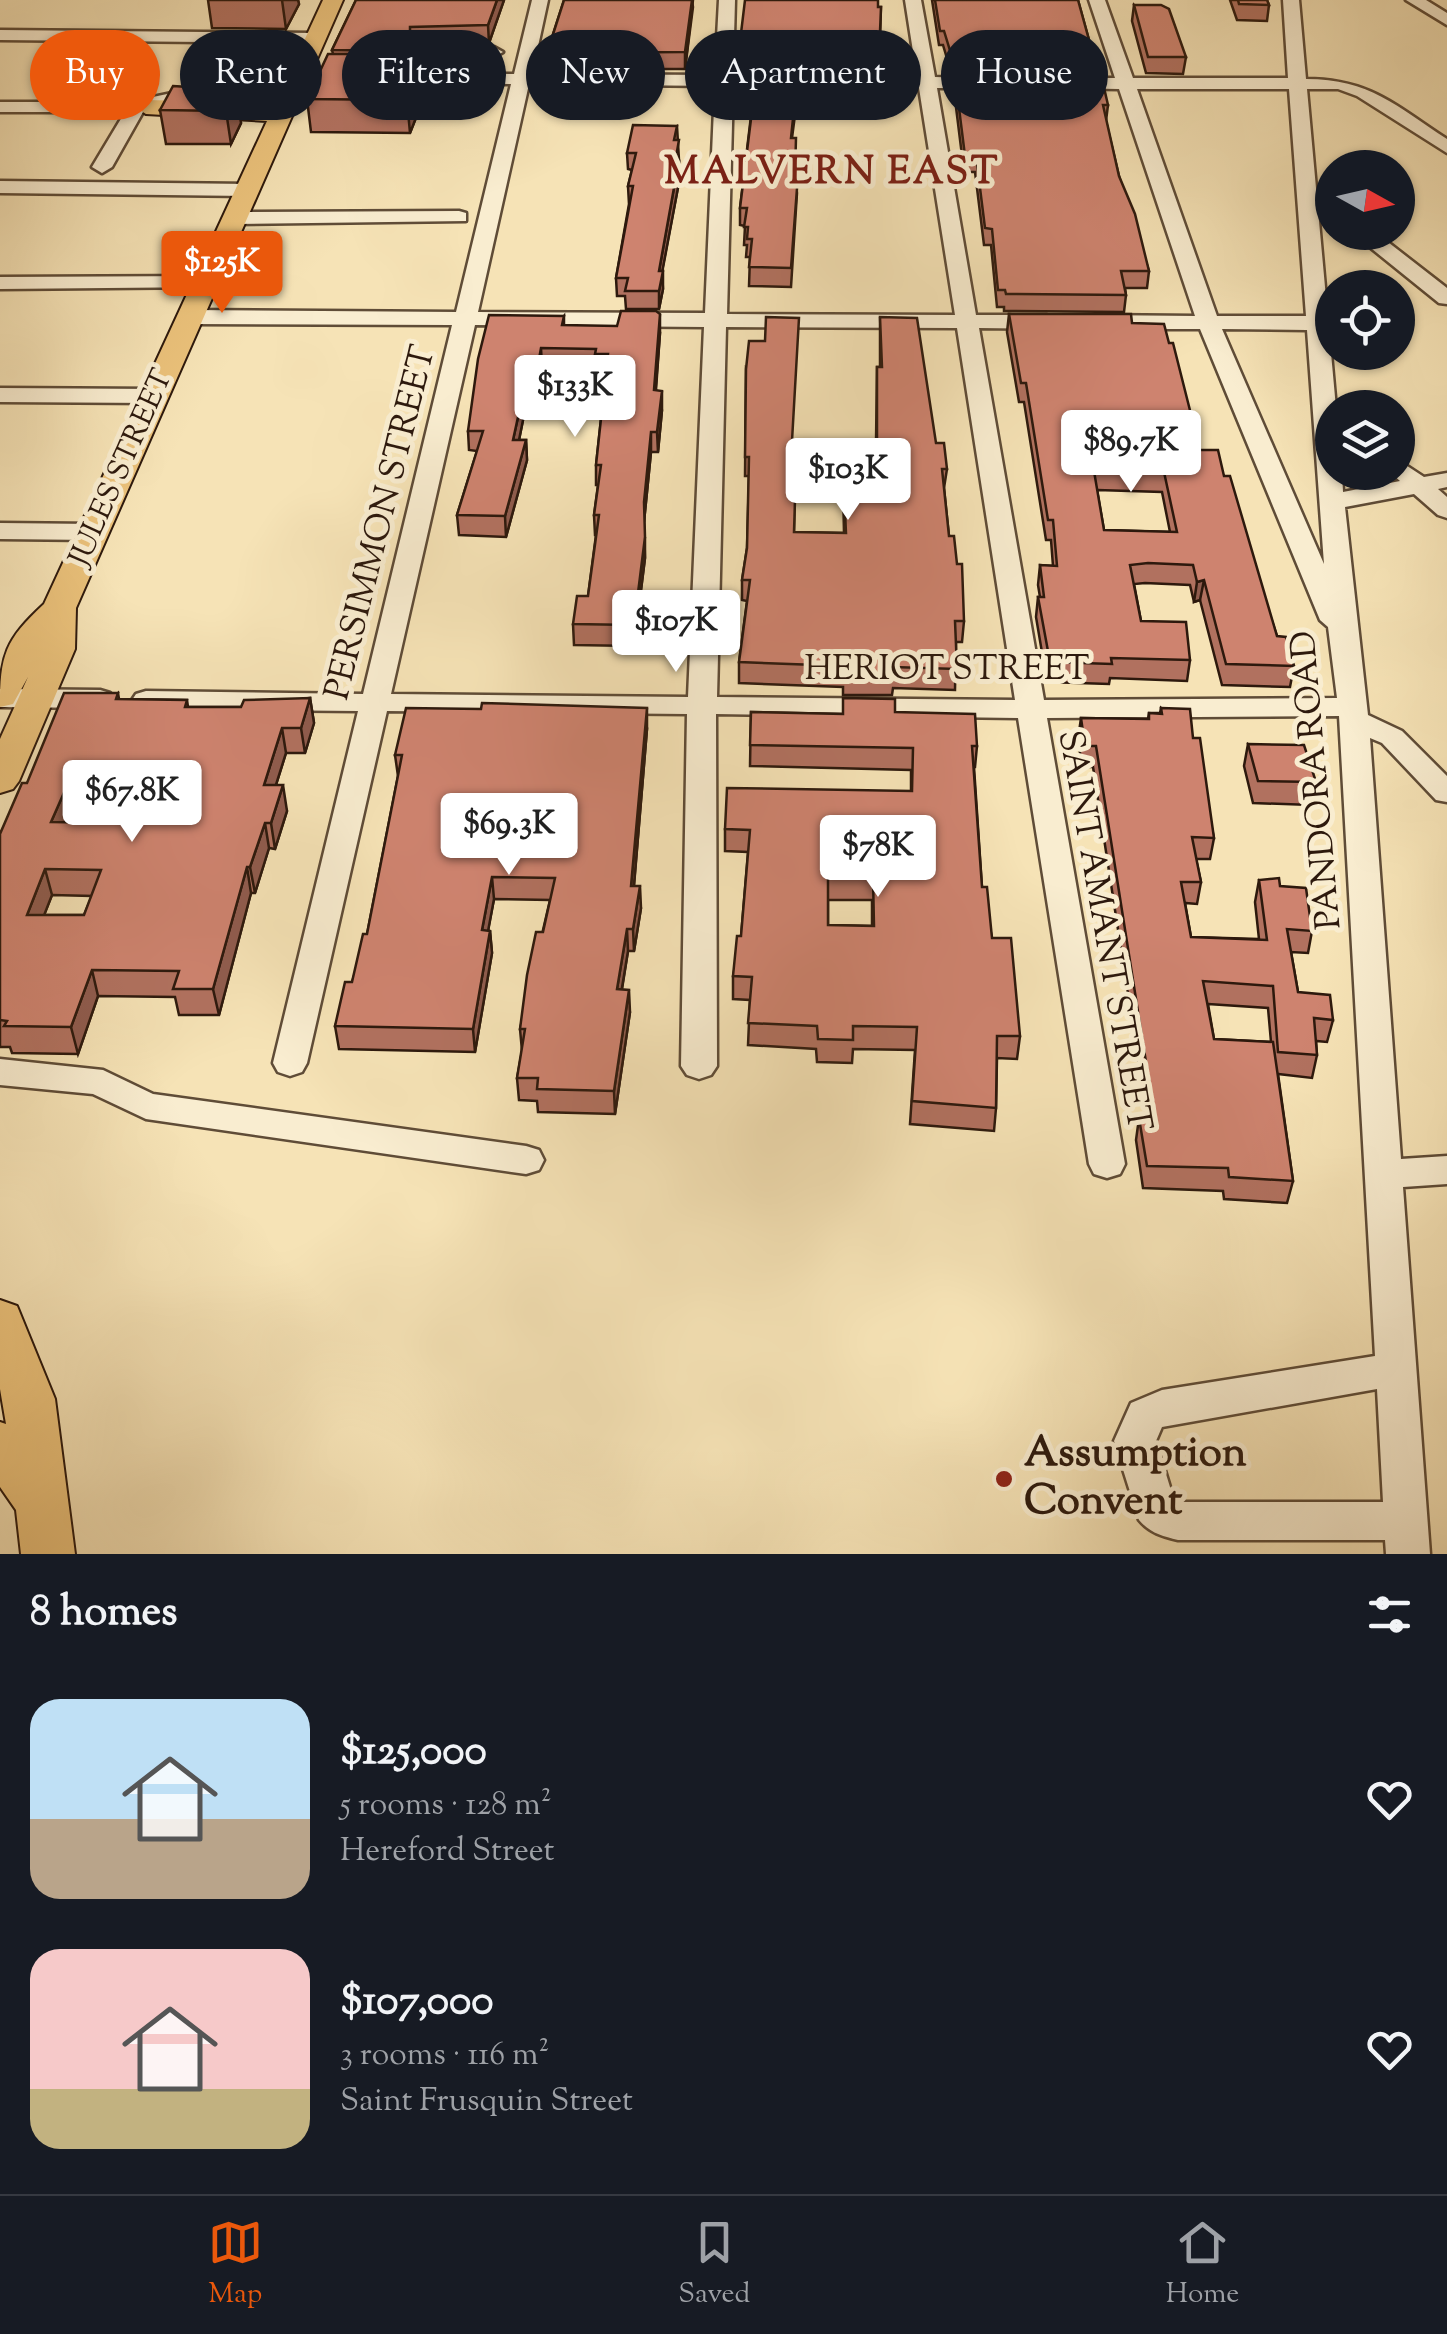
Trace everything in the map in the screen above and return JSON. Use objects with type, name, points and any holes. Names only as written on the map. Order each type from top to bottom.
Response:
[{"type":"main road","name":"JULES STREET","points":[[320,30],[333,0]]},
{"type":"main road","name":"JULES STREET","points":[[0,697],[36,630],[59,608],[280,120]]},
{"type":"main road","name":"JULES STREET","points":[[0,781],[58,649],[59,608]]},
{"type":"main road","points":[[0,1320],[29,1398],[45,1529]]},
{"type":"main road","points":[[0,1444],[45,1529]]},
{"type":"street","name":"PERSIMMON STREET","points":[[290,1062],[540,0]]},
{"type":"street","points":[[726,30],[727,0]]},
{"type":"street","name":"SAINT AMANT STREET","points":[[913,0],[1107,1164]]},
{"type":"street","points":[[1097,0],[1208,322],[1343,641]]},
{"type":"street","points":[[1414,0],[1447,20]]},
{"type":"street","name":"PANDORA ROAD","points":[[1297,1],[1300,84],[1315,172]]},
{"type":"street","points":[[0,36],[180,37]]},
{"type":"street","points":[[506,80],[685,81]]},
{"type":"street","points":[[1108,82],[1340,84],[1363,92],[1447,146]]},
{"type":"street","points":[[921,83],[941,83]]},
{"type":"street","points":[[0,108],[30,108]]},
{"type":"street","points":[[102,167],[130,120]]},
{"type":"street","points":[[699,1066],[702,705],[723,120]]},
{"type":"street","points":[[0,187],[248,190]]},
{"type":"street","points":[[235,218],[459,216]]},
{"type":"street","points":[[1384,250],[1447,298]]},
{"type":"street","points":[[0,283],[206,282]]},
{"type":"street","points":[[190,318],[1315,324]]},
{"type":"street","points":[[0,395],[154,396]]},
{"type":"street","points":[[1334,501],[1447,480]]},
{"type":"street","points":[[1415,482],[1447,510]]},
{"type":"street","name":"PANDORA ROAD","points":[[1334,490],[1343,641],[1354,713],[1407,1538]]},
{"type":"street","points":[[0,531],[93,532]]},
{"type":"street","name":"HERIOT STREET","points":[[0,697],[1354,713]]},
{"type":"street","points":[[1354,713],[1392,737],[1447,792]]},
{"type":"street","points":[[0,1072],[85,1078],[146,1106],[526,1160]]},
{"type":"street","points":[[1384,1174],[1447,1170]]},
{"type":"street","points":[[1398,1369],[1162,1406],[1146,1415],[1135,1441],[1154,1506],[1163,1517],[1407,1538]]},
{"type":"building","points":[[356,0],[497,0],[488,25],[342,30],[342,50],[332,50]]},
{"type":"building","points":[[564,0],[692,0],[685,52],[665,52],[665,30],[554,30]]},
{"type":"building","points":[[745,0],[878,0],[881,7],[880,30],[741,30]]},
{"type":"building","points":[[935,0],[1078,0],[1086,30],[941,30]]},
{"type":"building","points":[[1238,0],[1267,0],[1269,5],[1239,4]]},
{"type":"building","points":[[1134,5],[1161,5],[1169,9],[1186,57],[1148,57]]},
{"type":"building","points":[[328,54],[342,54],[342,99],[322,99],[322,67]]},
{"type":"building","points":[[173,86],[180,86],[180,110],[160,110]]},
{"type":"building","points":[[751,120],[793,120],[791,138],[796,138],[798,175],[791,268],[749,267],[752,239],[747,239],[748,227],[744,227],[747,208],[740,208]]},
{"type":"building","points":[[960,120],[1106,120],[1119,176],[1135,214],[1149,271],[1121,271],[1126,295],[1006,294],[1005,290],[998,290],[992,229],[985,228],[976,156],[965,156]]},
{"type":"building","points":[[633,125],[677,126],[674,140],[679,140],[679,160],[659,271],[663,271],[659,291],[625,291],[628,278],[616,278],[633,186],[628,186],[636,153],[627,153]]},
{"type":"building","points":[[621,311],[660,314],[654,390],[662,391],[657,432],[651,432],[645,537],[634,625],[573,624],[577,596],[588,596],[599,515],[594,515],[601,465],[596,465],[608,354],[595,354],[596,349],[541,348],[536,376],[527,376],[513,440],[526,440],[505,516],[457,515],[483,431],[468,431],[478,359],[489,315],[564,316],[562,325],[617,326]]},
{"type":"building","points":[[1009,314],[1131,314],[1132,323],[1164,324],[1169,343],[1173,343],[1200,450],[1218,450],[1224,476],[1230,476],[1277,636],[1286,637],[1294,666],[1226,664],[1204,580],[1197,582],[1193,565],[1148,563],[1130,565],[1141,621],[1186,622],[1190,660],[1111,658],[1112,664],[1050,662],[1038,597],[1044,597],[1040,565],[1057,566],[1053,520],[1048,520],[1026,383],[1021,383]],"holes":[[[1094,471],[1164,472],[1177,532],[1104,530]]]},
{"type":"building","points":[[766,317],[799,318],[792,441],[877,442],[877,367],[882,367],[880,317],[917,318],[936,443],[944,443],[947,469],[942,469],[949,536],[954,536],[957,564],[962,564],[964,621],[955,621],[957,669],[893,667],[893,674],[843,674],[844,666],[739,662],[750,580],[742,580],[747,548],[749,457],[745,457],[746,369],[749,341],[765,341]],"holes":[[[796,468],[843,469],[846,533],[794,532]]]},
{"type":"building","points":[[64,693],[118,693],[116,699],[187,700],[185,707],[241,707],[244,700],[310,698],[301,728],[282,728],[264,785],[283,785],[271,823],[265,823],[247,867],[213,989],[173,989],[179,971],[92,970],[71,1027],[4,1026],[7,1021],[0,1020],[0,834],[22,783],[27,783]],"holes":[[[70,779],[137,780],[120,823],[51,822]],[[45,869],[101,870],[84,915],[27,915]]]},
{"type":"building","points":[[843,698],[895,699],[895,712],[975,714],[977,746],[972,746],[982,887],[987,887],[992,938],[1011,938],[1020,1036],[997,1036],[996,1108],[912,1101],[917,1027],[853,1026],[853,1040],[818,1039],[817,1026],[748,1023],[752,977],[733,976],[737,936],[741,936],[750,830],[725,829],[727,788],[912,791],[913,748],[750,745],[751,712],[843,714]],"holes":[[[828,877],[873,878],[874,926],[828,925]]]},
{"type":"building","points":[[482,703],[647,708],[631,886],[640,886],[633,929],[627,929],[617,989],[629,990],[614,1091],[537,1089],[538,1078],[517,1078],[525,1029],[520,1029],[527,975],[536,932],[543,932],[555,878],[492,877],[482,930],[490,931],[473,1029],[335,1026],[345,982],[352,982],[363,934],[367,934],[402,755],[395,755],[406,708],[481,709]]},
{"type":"building","points":[[1161,708],[1190,709],[1193,738],[1200,738],[1214,838],[1192,837],[1201,882],[1181,882],[1191,937],[1267,940],[1259,880],[1279,878],[1280,886],[1306,888],[1312,931],[1287,929],[1298,992],[1330,995],[1333,1020],[1314,1018],[1317,1055],[1278,1052],[1273,986],[1203,981],[1214,1039],[1273,1042],[1293,1181],[1229,1177],[1228,1168],[1147,1166],[1139,1118],[1155,1119],[1096,746],[1085,746],[1081,718],[1149,719],[1149,713],[1162,714]]},
{"type":"building","points":[[1248,744],[1304,745],[1316,782],[1258,781]]},
{"type":"place","name":"Assumption Convent","points":[[1004,1479]]},
{"type":"district","name":"MALVERN EAST","points":[[832,174]]}]
